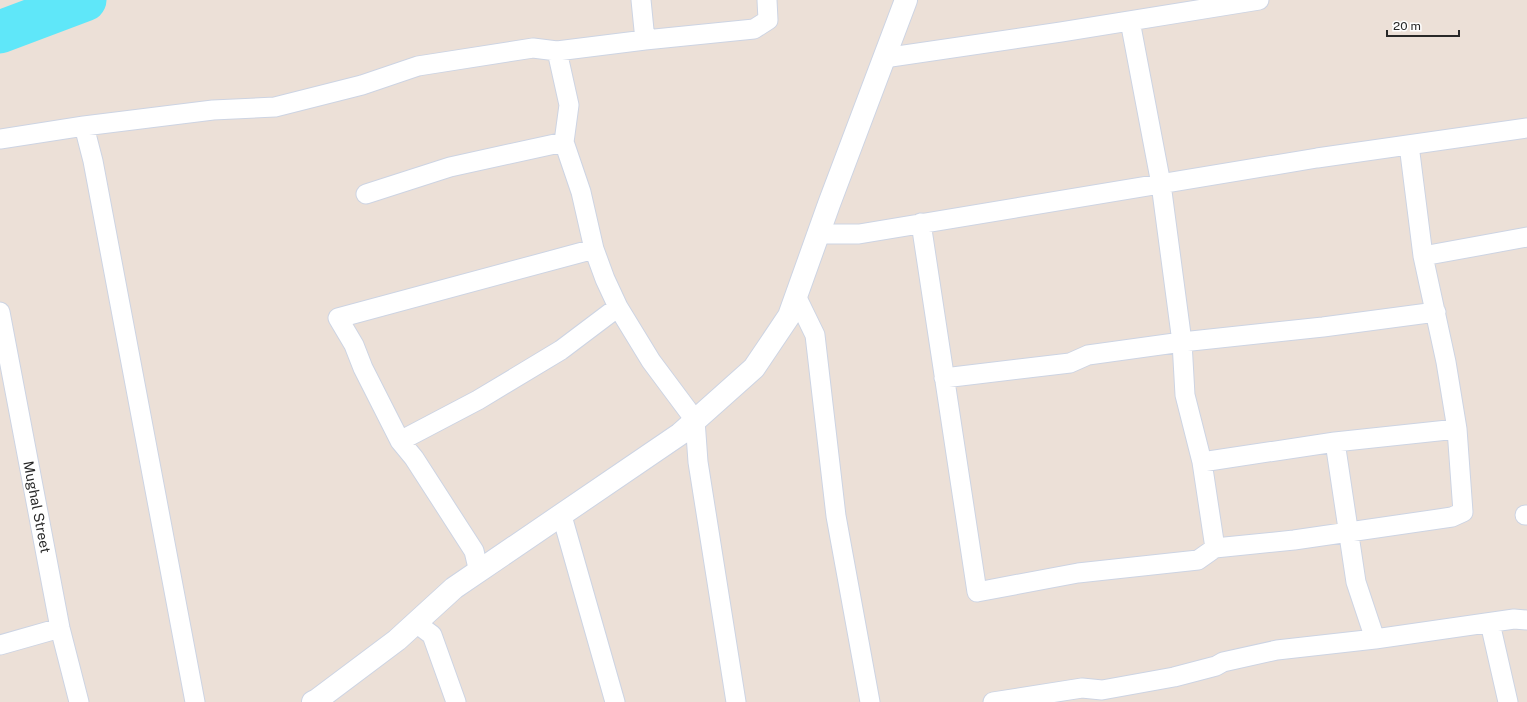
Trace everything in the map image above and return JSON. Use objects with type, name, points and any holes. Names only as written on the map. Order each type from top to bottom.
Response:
[{"type":"street","points":[[641,0],[645,40]]},
{"type":"street","points":[[0,139],[84,126],[213,110],[275,107],[362,85],[418,66],[533,48],[557,51],[754,29],[768,20],[767,0]]},
{"type":"street","points":[[316,701],[397,640],[454,588],[562,516],[680,434],[754,368],[789,316],[818,234],[906,0]]},
{"type":"street","points":[[884,58],[1259,0]]},
{"type":"street","points":[[1130,21],[1161,184],[1182,342],[1185,395],[1202,462],[1215,548]]},
{"type":"street","points":[[557,51],[569,105],[564,142],[581,192],[594,249],[605,279],[618,307],[651,361],[695,420],[698,462],[736,702]]},
{"type":"street","points":[[84,126],[93,161],[195,702]]},
{"type":"street","points":[[818,234],[859,234],[1309,160],[1527,128]]},
{"type":"street","points":[[366,194],[450,168],[564,142]]},
{"type":"street","points":[[921,223],[977,592],[1078,573],[1198,560],[1215,548],[1294,540],[1452,517],[1463,512],[1457,429],[1436,312],[1423,256],[1409,145]]},
{"type":"street","points":[[1423,256],[1526,242]]},
{"type":"street","points":[[479,572],[474,551],[414,458],[400,441],[363,368],[354,345],[338,318],[594,249]]},
{"type":"street","points":[[796,296],[815,335],[836,516],[870,702]]},
{"type":"street","points":[[400,441],[478,400],[561,350],[618,307]]},
{"type":"street","name":"Mughal Street","points":[[0,312],[60,628],[79,702]]},
{"type":"street","points":[[944,378],[1070,363],[1088,355],[1182,342],[1323,328],[1436,312]]},
{"type":"street","points":[[1202,462],[1335,442],[1457,429]]},
{"type":"street","points":[[1335,442],[1356,582],[1375,639]]},
{"type":"street","points":[[562,516],[614,702]]},
{"type":"street","points":[[993,702],[1082,688],[1102,690],[1174,677],[1216,666],[1223,662],[1277,650],[1375,639],[1514,620],[1527,620]]},
{"type":"street","points":[[416,623],[432,635],[456,702]]},
{"type":"street","points":[[1490,623],[1508,702]]},
{"type":"street","points":[[0,645],[60,628]]},
{"type":"waterway","points":[[0,32],[85,0]]}]
